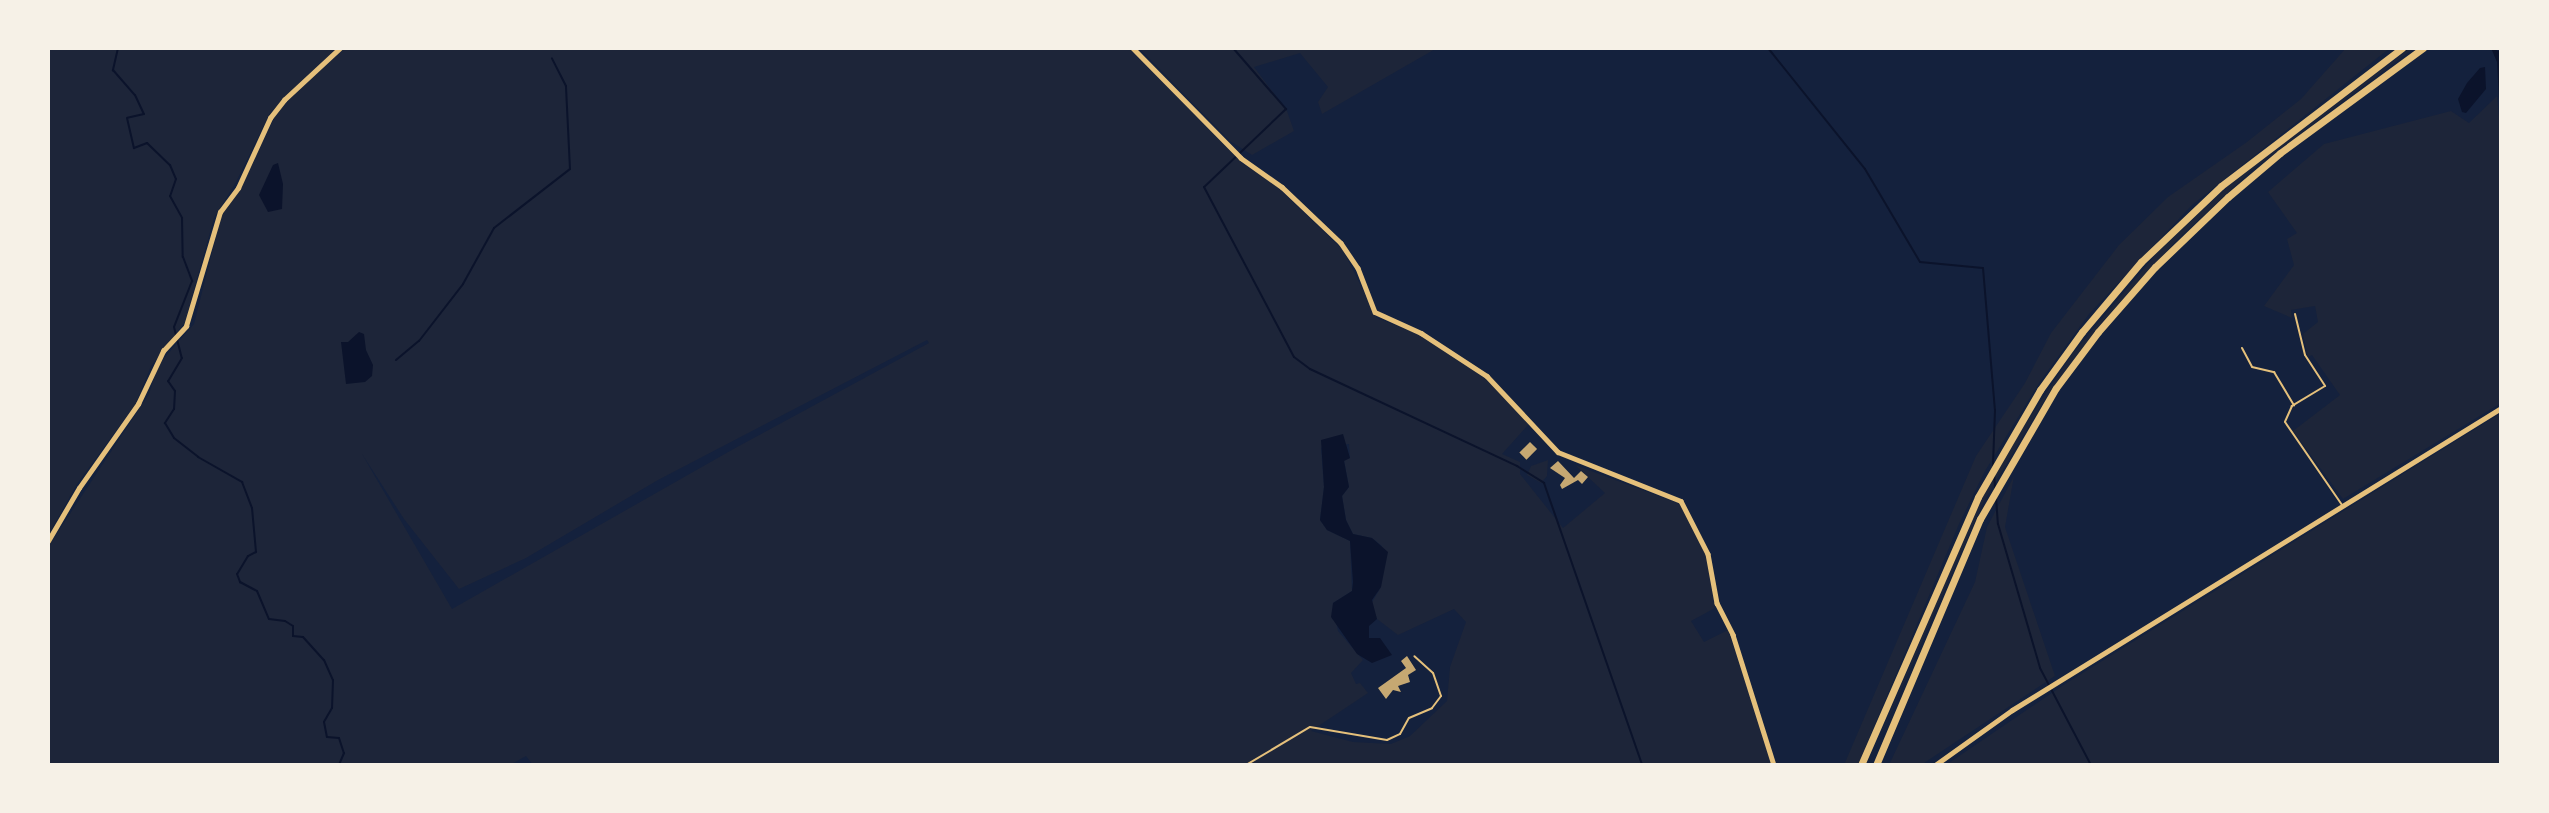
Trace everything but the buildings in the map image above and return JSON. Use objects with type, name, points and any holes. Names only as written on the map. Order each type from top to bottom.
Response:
[{"type":"highway","points":[[1862,765],[1978,497],[2035,398],[2082,332],[2141,262],[2221,186],[2402,48]]},
{"type":"highway","points":[[1876,765],[1980,519],[2056,388],[2098,332],[2156,267],[2228,196],[2280,153],[2423,48]]},
{"type":"street","points":[[48,541],[79,488],[138,404],[163,351],[186,326],[220,212],[238,188],[270,118],[284,100],[340,48]]},
{"type":"street","points":[[1133,48],[1241,158],[1282,187],[1341,243],[1358,268],[1375,312],[1421,333],[1487,376],[1558,452],[1681,501],[1708,554],[1716,603],[1733,635],[1774,765]]},
{"type":"street","points":[[1935,765],[2012,710],[2501,408]]},
{"type":"lane","points":[[2295,314],[2308,362],[2325,386],[2294,405],[2285,422],[2342,505]]},
{"type":"lane","points":[[2242,348],[2252,366],[2274,372],[2294,405]]},
{"type":"lane","points":[[1246,765],[1310,727],[1377,740],[1387,740],[1400,734],[1409,718],[1432,708],[1441,696],[1433,673],[1414,656]]},
{"type":"shaded area","points":[[48,48],[337,48],[270,113],[236,182],[214,218],[185,322],[151,366],[135,405],[77,484],[48,536]]},
{"type":"shaded area","points":[[344,48],[1130,48],[1243,164],[1273,183],[1343,250],[1377,318],[1418,334],[1491,382],[1529,424],[1502,454],[1520,462],[1520,474],[1563,528],[1605,493],[1575,465],[1680,504],[1706,555],[1715,608],[1691,621],[1704,642],[1728,630],[1773,765],[533,765],[526,756],[510,765],[48,765],[48,547],[149,394],[158,365],[194,324],[222,213],[241,188],[278,110]],"holes":[[[927,340],[929,343],[737,447],[452,609],[362,454],[404,519],[459,589],[526,558],[658,480]],[[1349,444],[1350,458],[1344,460],[1349,487],[1342,496],[1346,520],[1353,534],[1372,538],[1382,546],[1381,587],[1371,604],[1377,619],[1398,635],[1454,609],[1466,622],[1450,667],[1447,701],[1410,736],[1391,744],[1353,742],[1311,731],[1368,693],[1360,683],[1356,684],[1351,673],[1363,660],[1338,631],[1333,603],[1352,591],[1350,541],[1327,530],[1320,520],[1324,487],[1321,448]]]},
{"type":"shaded area","points":[[1139,48],[1437,48],[1322,114],[1318,102],[1328,87],[1300,53],[1254,67],[1287,111],[1294,131],[1252,155],[1230,141]]},
{"type":"shaded area","points":[[2346,48],[2390,48],[2192,205],[2089,314],[2039,383],[1985,471],[1959,524],[1858,765],[1844,765],[1976,456],[2025,383],[2051,333],[2119,245],[2168,197],[2247,142],[2301,99]]},
{"type":"shaded area","points":[[2410,48],[2414,48],[2251,171],[2176,241],[2103,321],[2049,393],[1983,503],[1868,765],[1972,518],[2005,455],[2072,354],[2157,253],[2227,187]]},
{"type":"shaded area","points":[[2491,48],[2501,52],[2501,137],[2497,62]]},
{"type":"shaded area","points":[[2485,67],[2486,89],[2466,113],[2462,112],[2458,99],[2467,83],[2480,68]]},
{"type":"shaded area","points":[[2497,96],[2501,137],[2501,403],[2343,499],[2293,431],[2340,395],[2312,355],[2308,357],[2303,334],[2318,322],[2315,306],[2291,310],[2292,318],[2264,306],[2294,265],[2287,239],[2297,233],[2268,192],[2324,144],[2451,111],[2469,123]]},
{"type":"shaded area","points":[[278,163],[283,184],[282,209],[268,212],[259,195],[273,165]]},
{"type":"shaded area","points":[[359,332],[364,334],[366,350],[373,365],[372,376],[365,382],[346,384],[341,342],[348,342]]},
{"type":"shaded area","points":[[2501,413],[2501,765],[1946,765],[2065,684]]},
{"type":"shaded area","points":[[1343,434],[1350,458],[1344,461],[1349,487],[1342,496],[1346,520],[1353,534],[1372,538],[1388,552],[1381,587],[1372,600],[1377,619],[1369,626],[1369,638],[1380,638],[1392,655],[1372,663],[1357,654],[1331,617],[1333,603],[1352,591],[1353,582],[1350,541],[1327,530],[1320,520],[1324,487],[1321,440]]},
{"type":"shaded area","points":[[1548,460],[1547,476],[1541,483],[1527,475],[1531,466]]},
{"type":"shaded area","points":[[2014,476],[2005,527],[2055,676],[1921,765],[1889,765],[1975,582],[1987,527]]},
{"type":"waterway","points":[[100,48],[107,48]]},
{"type":"waterway","points":[[118,48],[113,70],[135,95],[144,114],[127,118],[134,148],[147,143],[170,165],[176,179],[170,196],[182,218],[183,257],[192,281],[174,327],[182,358],[168,381],[175,391],[174,409],[165,423],[174,438],[198,457],[242,482],[252,508],[256,552],[248,556],[237,574],[240,582],[257,591],[269,619],[285,621],[293,626],[293,636],[303,637],[324,660],[333,680],[332,708],[324,722],[327,737],[339,738],[344,753],[339,765]]},
{"type":"waterway","points":[[1233,48],[1286,109],[1204,187],[1294,357],[1310,369],[1517,466],[1544,483],[1642,765]]},
{"type":"waterway","points":[[1768,48],[1865,169],[1920,262],[1983,268],[1995,410],[1993,465]]},
{"type":"waterway","points":[[396,360],[419,341],[463,284],[494,228],[570,169],[566,86],[552,58]]},
{"type":"waterway","points":[[1994,473],[1995,488]]},
{"type":"waterway","points":[[1996,497],[1998,524],[2040,668],[2091,765]]}]
